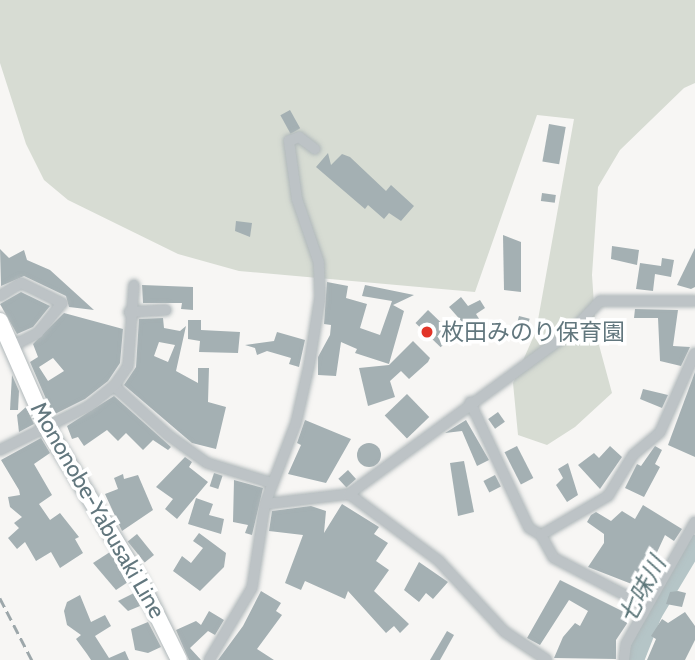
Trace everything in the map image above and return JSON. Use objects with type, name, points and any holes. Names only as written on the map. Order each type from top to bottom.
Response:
[{"type":"main road","name":"Mononobe-Yabusaki Line","points":[[0,321],[47,428],[140,581],[179,660]]},
{"type":"street","points":[[209,660],[252,588],[265,504],[296,423],[320,297],[319,263],[297,199],[289,141],[299,137],[315,149]]},
{"type":"street","points":[[0,296],[21,283],[62,303],[59,313],[38,332],[10,347]]},
{"type":"street","points":[[0,450],[89,406],[114,386],[128,366],[129,312],[134,285]]},
{"type":"street","points":[[265,504],[349,494],[470,402],[573,330],[600,301],[695,301]]},
{"type":"street","points":[[129,312],[166,310]]},
{"type":"street","points":[[541,535],[608,496],[633,454],[660,432],[695,353]]},
{"type":"street","points":[[114,386],[168,435],[207,463],[272,483]]},
{"type":"street","points":[[470,402],[516,510],[529,528],[541,535],[554,558],[646,606]]},
{"type":"street","points":[[349,494],[438,560],[505,632],[547,660]]},
{"type":"street","points":[[624,660],[626,644],[695,522]]},
{"type":"shaded area","points":[[0,0],[695,0],[695,83],[684,88],[620,150],[598,187],[592,275],[596,334],[612,393],[575,427],[547,445],[518,435],[513,383],[536,331],[574,119],[537,115],[475,292],[239,271],[178,254],[68,200],[44,180],[26,144],[0,63]]},
{"type":"building","points":[[290,110],[300,128],[291,134],[280,115]]},
{"type":"building","points":[[549,124],[566,127],[559,164],[542,161]]},
{"type":"building","points":[[328,153],[331,165],[342,154],[350,157],[386,191],[391,185],[414,206],[401,221],[389,213],[384,219],[368,205],[365,209],[316,167]]},
{"type":"building","points":[[542,193],[556,195],[555,203],[541,201]]},
{"type":"building","points":[[236,221],[252,223],[250,237],[235,231]]},
{"type":"building","points":[[503,235],[521,242],[521,292],[504,290]]},
{"type":"building","points":[[612,246],[639,250],[637,265],[611,259]]},
{"type":"building","points":[[695,248],[695,287],[691,289],[677,285]]},
{"type":"building","points":[[0,249],[9,258],[24,250],[27,260],[50,270],[94,310],[69,307],[66,296],[24,276],[1,286]]},
{"type":"building","points":[[662,258],[674,260],[671,277],[655,274],[653,291],[636,289],[640,263],[661,266]]},
{"type":"building","points":[[327,282],[348,286],[346,298],[367,304],[360,328],[380,335],[392,301],[362,296],[365,285],[414,295],[393,305],[404,311],[389,364],[355,353],[357,349],[341,342],[336,376],[318,375],[318,357],[330,335],[331,325],[324,324]]},
{"type":"building","points":[[142,285],[193,287],[193,310],[181,309],[182,303],[143,303]]},
{"type":"building","points":[[21,292],[50,306],[33,327],[17,334],[0,304]]},
{"type":"building","points":[[461,297],[468,306],[480,300],[485,308],[476,314],[485,328],[477,339],[449,307]]},
{"type":"building","points":[[635,309],[678,310],[673,346],[690,347],[681,366],[660,361],[658,318],[634,318]]},
{"type":"building","points":[[428,310],[453,334],[441,347],[415,323]]},
{"type":"building","points":[[64,313],[123,329],[120,363],[108,381],[85,399],[53,415],[30,362],[38,357],[33,344]],"holes":[[[53,358],[64,371],[48,381],[39,367]]]},
{"type":"building","points":[[519,316],[530,319],[527,329],[516,326]]},
{"type":"building","points":[[163,318],[164,328],[180,331],[186,326],[176,371],[198,383],[198,368],[209,368],[208,402],[226,407],[216,449],[192,443],[124,385],[136,367],[139,319]],"holes":[[[159,342],[175,345],[168,362],[154,356]]]},
{"type":"building","points":[[188,320],[201,320],[201,330],[240,332],[238,353],[199,352],[200,341],[188,339]]},
{"type":"building","points":[[277,332],[305,340],[299,367],[289,364],[291,358],[267,351],[257,355],[255,348],[245,345],[274,341]]},
{"type":"building","points":[[413,341],[430,358],[428,362],[409,379],[401,371],[390,381],[395,397],[368,406],[359,368],[389,365]]},
{"type":"building","points":[[695,372],[695,457],[668,445]]},
{"type":"building","points":[[12,375],[19,391],[18,410],[10,410]]},
{"type":"building","points":[[643,389],[668,395],[662,408],[640,399]]},
{"type":"building","points":[[407,394],[429,417],[407,439],[385,416]]},
{"type":"building","points":[[114,396],[171,447],[168,450],[153,440],[143,450],[126,433],[118,441],[107,430],[84,446],[78,437],[72,439],[67,426]]},
{"type":"building","points":[[26,407],[34,424],[19,432],[17,415]]},
{"type":"building","points":[[498,412],[505,422],[495,429],[488,419]]},
{"type":"building","points":[[305,420],[351,439],[326,483],[288,474],[301,445],[297,443]]},
{"type":"building","points":[[466,420],[489,460],[477,466],[462,431],[445,433]]},
{"type":"building","points":[[41,438],[50,453],[34,464],[52,495],[39,504],[50,520],[60,513],[79,537],[75,539],[83,553],[60,568],[51,552],[36,561],[25,542],[17,549],[8,538],[19,528],[14,523],[22,517],[10,507],[8,497],[20,495],[1,460]]},
{"type":"building","points":[[369,443],[378,446],[381,455],[378,464],[369,467],[360,464],[357,455],[360,446]]},
{"type":"building","points":[[517,446],[533,478],[521,484],[505,452]]},
{"type":"building","points":[[610,446],[622,457],[600,489],[578,465],[594,453],[599,458]]},
{"type":"building","points":[[655,446],[662,450],[655,464],[660,467],[644,497],[625,488],[637,464],[641,466]]},
{"type":"building","points":[[185,457],[192,462],[189,467],[208,482],[177,519],[165,509],[173,499],[156,487]]},
{"type":"building","points":[[464,461],[474,512],[458,516],[450,463]]},
{"type":"building","points":[[568,463],[578,495],[567,502],[556,485],[563,478],[558,469]]},
{"type":"building","points":[[348,470],[356,479],[346,488],[338,479]]},
{"type":"building","points":[[214,473],[223,476],[218,489],[210,486]]},
{"type":"building","points":[[123,474],[124,479],[138,475],[153,510],[122,531],[105,494],[118,489],[114,478]]},
{"type":"building","points":[[495,475],[501,487],[489,492],[483,481]]},
{"type":"building","points":[[234,480],[263,488],[252,535],[245,533],[248,525],[233,522]]},
{"type":"building","points":[[196,498],[213,504],[209,515],[224,519],[221,534],[188,524]]},
{"type":"building","points":[[342,504],[379,527],[374,534],[388,543],[376,561],[389,570],[374,591],[409,624],[400,633],[394,626],[386,633],[348,591],[345,599],[305,581],[301,590],[285,583],[303,535],[269,531],[272,511],[311,506],[326,511],[324,533]]},
{"type":"building","points":[[643,505],[682,529],[674,541],[665,535],[653,561],[660,564],[652,580],[646,577],[642,588],[588,567],[604,543],[604,534],[587,522],[596,512],[611,521],[622,511],[635,519]]},
{"type":"building","points":[[199,533],[226,553],[224,567],[200,591],[173,571],[182,556],[191,563],[203,548],[193,541]]},
{"type":"building","points":[[137,534],[154,555],[145,563],[128,542]]},
{"type":"building","points":[[110,552],[128,582],[116,590],[93,563]]},
{"type":"building","points":[[419,562],[448,582],[433,599],[426,593],[419,602],[404,590]]},
{"type":"building","points":[[560,580],[632,616],[616,640],[616,659],[554,658],[563,637],[575,623],[580,626],[588,611],[569,600],[540,645],[527,638]]},
{"type":"building","points":[[261,591],[281,603],[276,611],[282,615],[257,649],[274,660],[218,660],[243,626]]},
{"type":"building","points":[[670,592],[686,593],[682,607],[666,604]]},
{"type":"building","points":[[134,593],[140,606],[128,611],[118,601]]},
{"type":"building","points":[[80,595],[91,622],[105,615],[111,626],[95,636],[109,658],[125,651],[129,660],[91,660],[76,639],[81,635],[67,625],[64,611],[67,602]]},
{"type":"building","points":[[209,611],[224,620],[215,635],[208,631],[190,648],[201,660],[189,660],[176,630],[196,621],[201,625]]},
{"type":"building","points":[[685,612],[695,626],[695,640],[685,660],[647,660],[656,639],[651,636],[662,619],[668,623]]},
{"type":"building","points":[[148,622],[161,647],[148,653],[135,650],[131,629]]},
{"type":"building","points":[[447,631],[454,635],[440,660],[430,660]]},
{"type":"waterway","name":"七味川","points":[[635,660],[653,614],[695,544]]},
{"type":"railway","points":[[0,598],[32,660]]},
{"type":"place","name":"枚田みのり保育園","points":[[427,332]]}]
